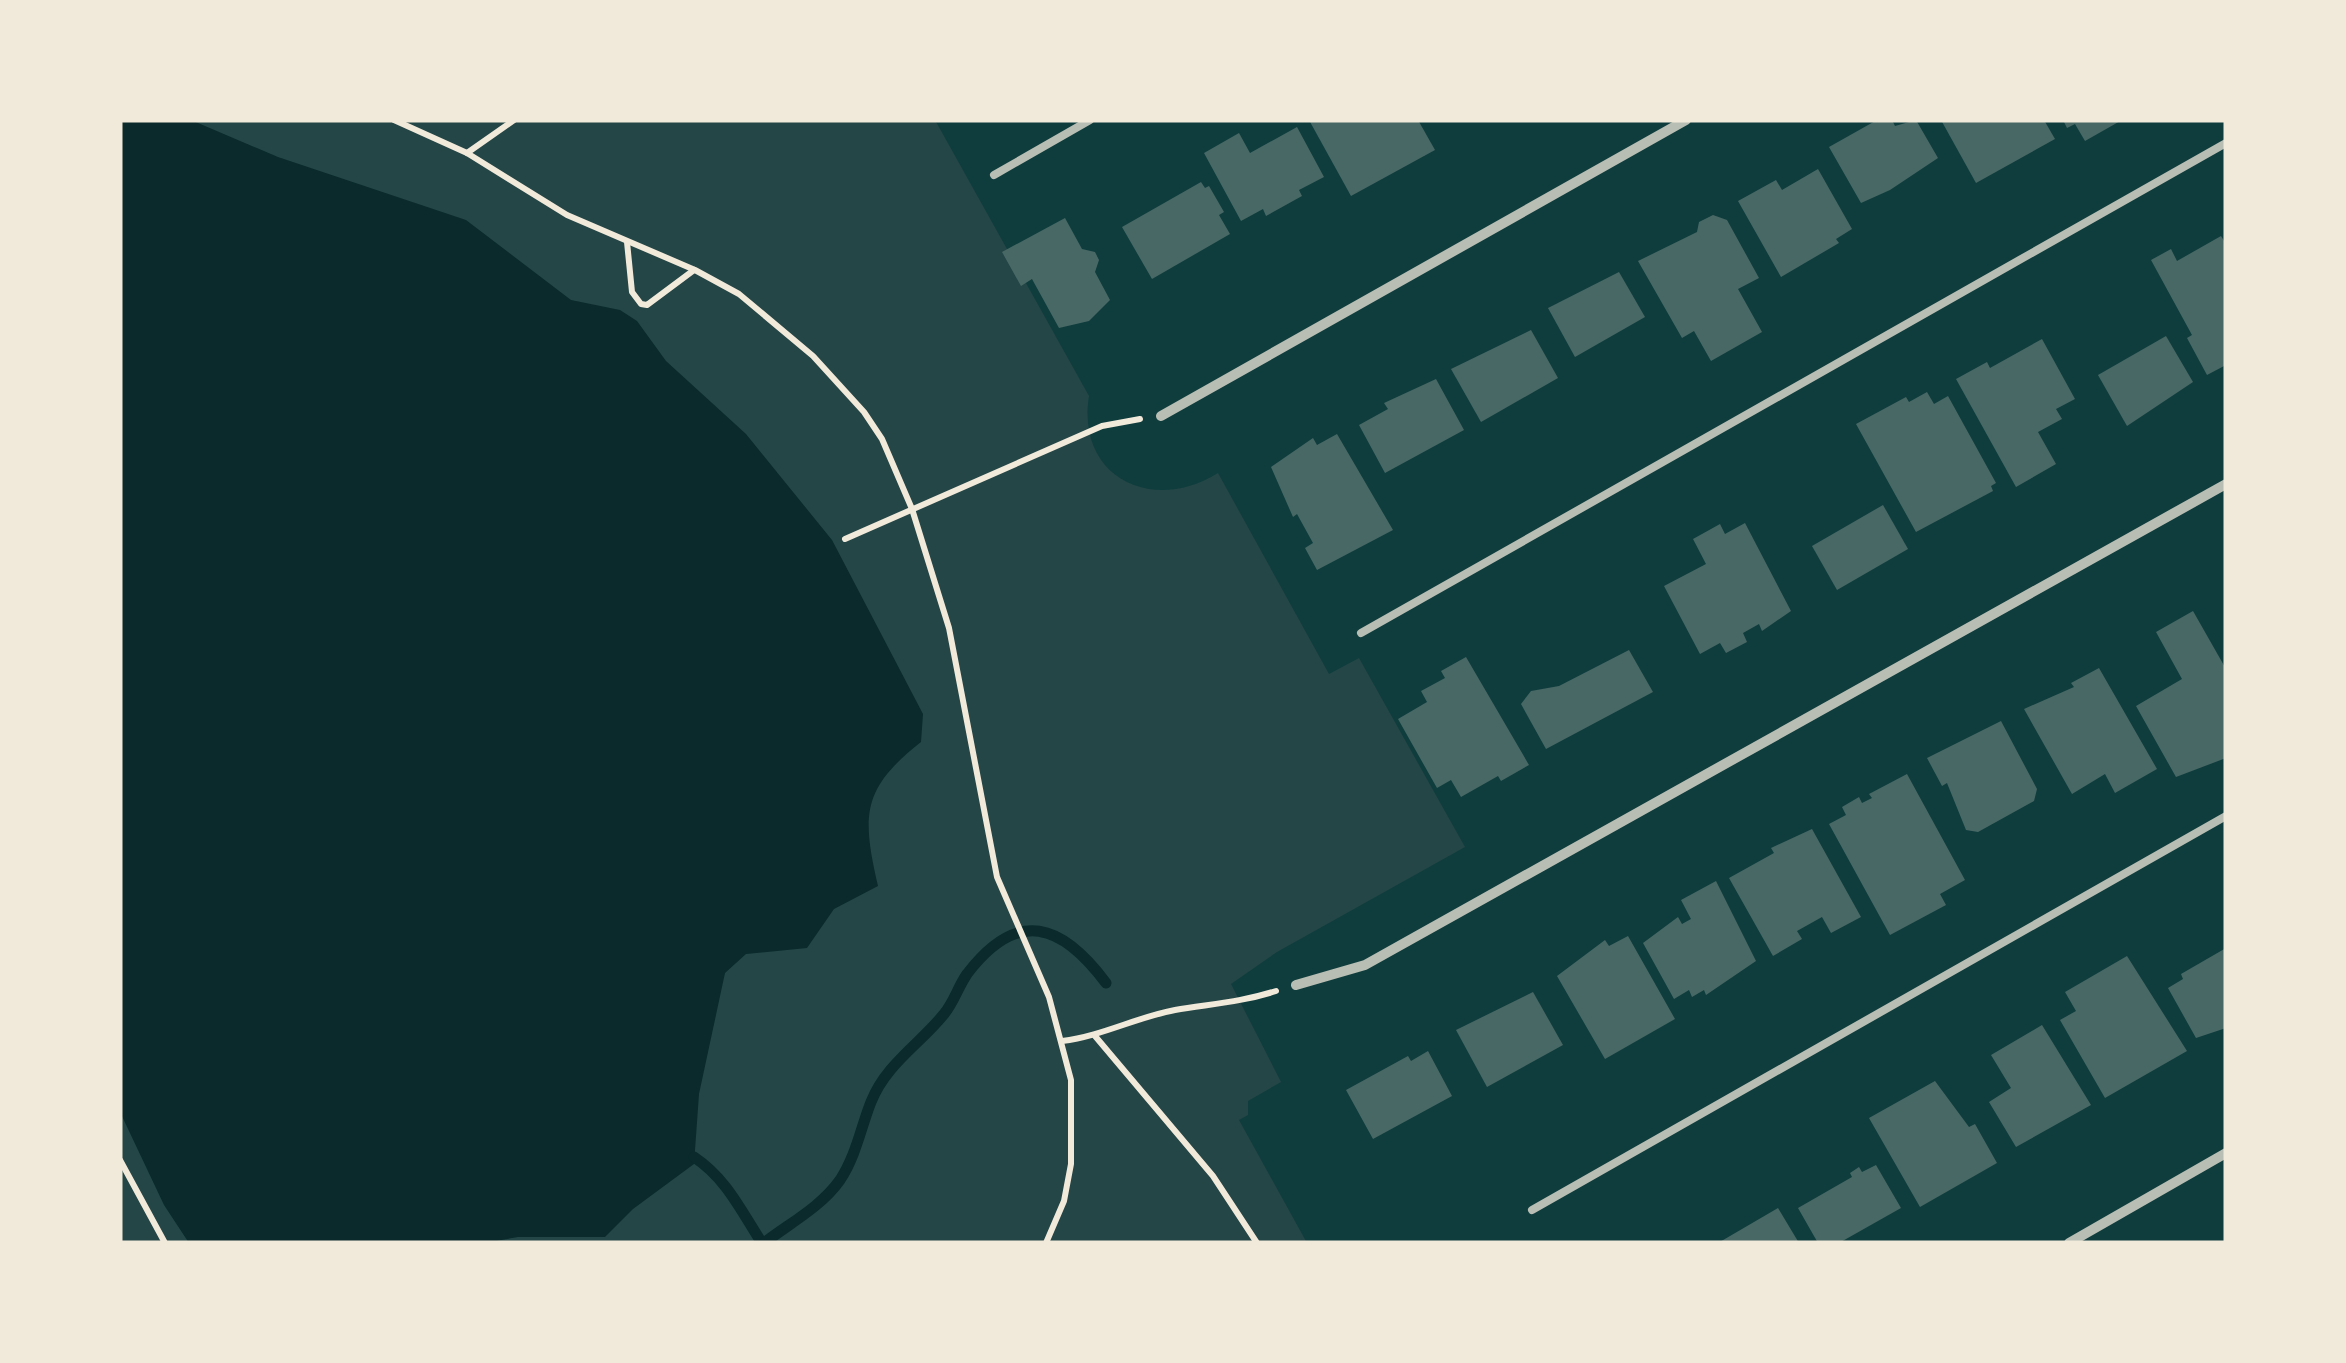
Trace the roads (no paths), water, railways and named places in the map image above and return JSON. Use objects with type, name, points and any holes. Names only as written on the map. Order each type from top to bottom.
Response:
[{"type":"street","points":[[1161,416],[1686,120]]},
{"type":"street","points":[[1296,985],[1365,964],[2226,484]]},
{"type":"street","points":[[2069,1243],[2226,1153]]},
{"type":"lane","points":[[994,175],[1090,120]]},
{"type":"lane","points":[[1362,634],[2226,143]]},
{"type":"lane","points":[[1532,1210],[2226,816]]},
{"type":"waterway","points":[[764,1243],[814,1207],[840,1180],[885,1076],[944,1014],[967,974],[1004,939],[1039,931],[1056,937],[1073,947],[1106,983]]},
{"type":"waterway","points":[[694,1157],[724,1185],[762,1243]]}]
